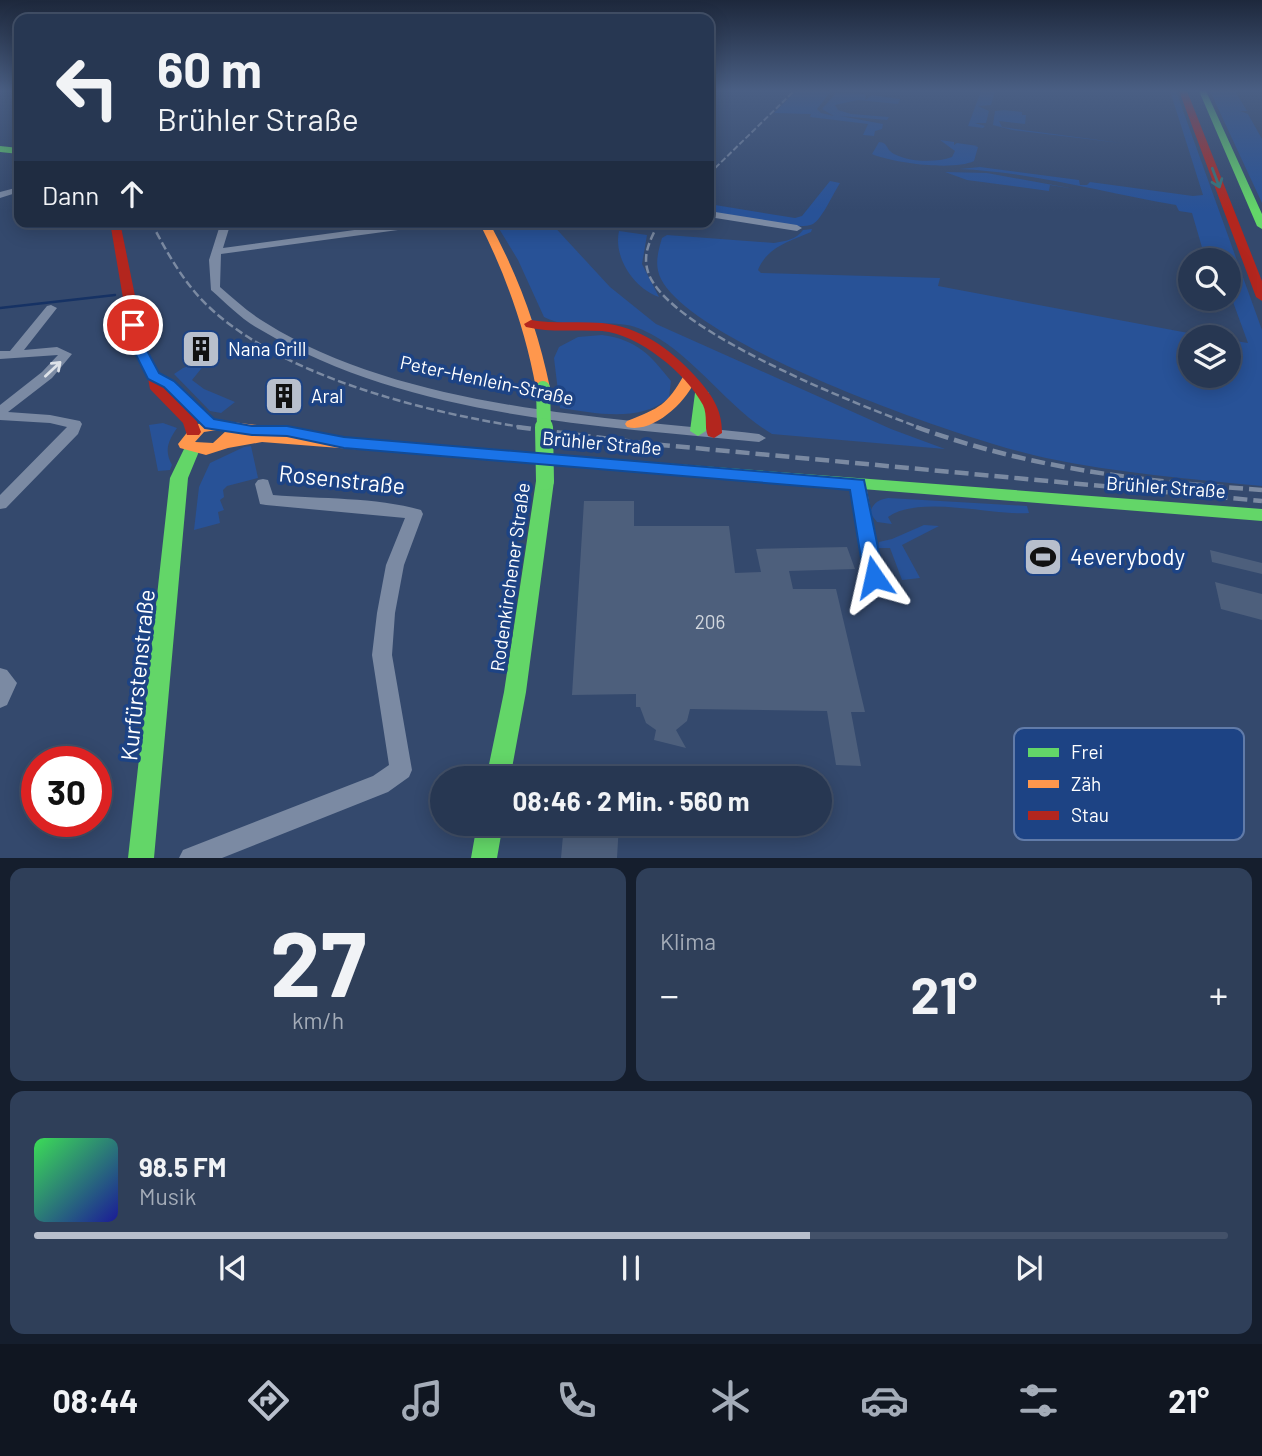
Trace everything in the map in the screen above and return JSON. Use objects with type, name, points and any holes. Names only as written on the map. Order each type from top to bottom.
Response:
[{"type":"main road","points":[[1198,131],[1262,297]]},
{"type":"main road","points":[[1220,131],[1262,226]]},
{"type":"main road","points":[[116,228],[138,345],[155,378],[157,389],[190,422],[193,432],[210,424],[169,384],[155,378]]},
{"type":"main road","name":"Rodenkirchener Straße","points":[[484,228],[506,262],[531,324],[543,388],[545,481],[515,692],[501,766]]},
{"type":"main road","points":[[531,324],[552,330],[618,329],[642,336],[655,344],[702,393],[706,432]]},
{"type":"main road","points":[[538,354],[558,337],[579,329]]},
{"type":"main road","points":[[633,425],[668,410],[679,402],[687,390],[689,378]]},
{"type":"main road","name":"Brühler Straße","points":[[210,424],[222,424],[229,435],[287,431],[344,443],[1262,515]]},
{"type":"main road","name":"Kurfürstenstraße","points":[[141,858],[179,478],[199,450],[187,444],[193,432]]},
{"type":"main road","points":[[199,450],[229,435]]},
{"type":"main road","points":[[484,858],[488,836]]},
{"type":"street","points":[[714,215],[797,228]]},
{"type":"street","name":"Peter-Henlein-Straße","points":[[224,228],[216,252],[215,288],[264,327],[321,355],[381,377],[499,406],[633,425],[759,438]]},
{"type":"street","points":[[216,252],[374,228]]},
{"type":"street","points":[[7,354],[51,308]]},
{"type":"street","points":[[0,414],[47,375],[66,354],[57,351],[7,354]]},
{"type":"street","points":[[0,414],[50,419],[75,425],[73,431],[0,504]]},
{"type":"street","name":"Rosenstraße","points":[[191,858],[380,784],[401,770],[382,655],[395,565],[415,514],[386,509],[267,500],[263,484]]},
{"type":"street","points":[[858,485],[874,577]]},
{"type":"street","points":[[0,676],[7,683],[0,699]]},
{"type":"shaded area","points":[[865,131],[875,131],[874,136],[863,135]]},
{"type":"shaded area","points":[[1021,131],[1032,131],[1121,143]]},
{"type":"shaded area","points":[[1183,131],[1190,131],[1232,248],[1202,248],[1192,213],[1179,211],[1176,205],[1014,174],[959,169],[980,167],[1079,180],[1080,185],[1090,182],[1193,196],[1203,195]]},
{"type":"shaded area","points":[[1229,131],[1258,131],[1262,139],[1262,203]]},
{"type":"shaded area","points":[[940,140],[954,142],[954,145],[957,143],[978,146],[975,146],[978,147],[974,161],[965,164],[923,165],[872,154],[879,142],[894,154],[907,159],[930,161],[952,157],[955,151]]},
{"type":"shaded area","points":[[945,172],[987,173],[1075,189],[1050,185],[1049,191],[967,180]]},
{"type":"shaded area","points":[[830,181],[840,183],[816,221],[805,226],[779,225],[714,214],[714,205],[795,218],[802,216]]},
{"type":"shaded area","points":[[499,228],[556,228],[610,287],[656,324],[891,429],[945,449],[772,434],[739,409],[677,352],[643,330],[618,324],[568,324],[544,317],[518,260]]},
{"type":"shaded area","points":[[812,229],[811,232],[773,250],[758,270],[761,273],[940,278],[938,286],[1178,331],[1178,388],[1241,388],[1241,342],[1248,343],[1236,311],[1241,311],[1241,272],[1262,330],[1262,486],[1127,472],[1046,458],[958,433],[838,388],[778,361],[725,333],[684,306],[661,279],[657,264],[658,253],[662,238],[667,235],[774,243],[790,240],[803,230]]},
{"type":"shaded area","points":[[619,231],[647,235],[642,264],[659,297],[642,287],[628,271],[619,252]]},
{"type":"shaded area","points":[[602,335],[634,345],[649,356],[671,381],[669,398],[657,406],[631,413],[602,414],[560,408],[554,358],[559,347],[578,337]]},
{"type":"shaded area","points":[[209,359],[192,380],[204,389],[235,402],[221,413],[210,411],[174,374]]},
{"type":"shaded area","points":[[163,423],[177,428],[168,446],[172,465],[170,470],[158,471],[149,425]]},
{"type":"shaded area","points":[[251,446],[258,478],[227,486],[223,490],[224,497],[220,500],[224,510],[218,512],[220,523],[194,530],[199,487],[210,463]]},
{"type":"shaded area","points":[[888,498],[1027,506],[1029,513],[919,507],[902,510],[888,517],[892,524],[877,522],[870,513],[871,510],[876,503]]},
{"type":"shaded area","points":[[924,525],[939,526],[902,545],[920,578],[902,580],[890,548],[878,548],[879,542]]},
{"type":"building","points":[[584,501],[634,501],[634,526],[729,526],[735,573],[761,572],[756,549],[847,547],[855,569],[789,571],[793,589],[836,589],[865,712],[851,712],[861,766],[836,765],[827,711],[690,709],[687,721],[676,730],[686,748],[654,740],[656,730],[646,723],[640,707],[636,707],[636,694],[572,695]]},
{"type":"building","points":[[1210,550],[1262,563],[1262,574],[1212,562]]},
{"type":"building","points":[[1215,582],[1262,594],[1262,620],[1221,609]]},
{"type":"building","points":[[563,836],[618,836],[617,858],[561,858]]},
{"type":"waterway","points":[[0,308],[115,295]]},
{"type":"railway","points":[[714,169],[753,131]]},
{"type":"railway","points":[[154,228],[173,262],[200,298],[231,325],[267,349],[309,369],[399,401],[528,428]]},
{"type":"railway","points":[[656,228],[647,252],[648,272],[663,295],[691,318],[727,342],[770,364],[814,385],[921,428]]},
{"type":"railway","points":[[517,427],[641,443],[1262,501]]},
{"type":"railway","points":[[916,427],[1002,453],[1087,471],[1262,490]]},
{"type":"traffic: fast","points":[[1220,131],[1262,226]]},
{"type":"traffic: fast","points":[[0,149],[14,150]]},
{"type":"traffic: fast","points":[[543,388],[545,481]]},
{"type":"traffic: fast","points":[[698,431],[702,393]]},
{"type":"traffic: fast","points":[[141,858],[179,478],[192,449]]},
{"type":"traffic: fast","points":[[557,460],[1262,515]]},
{"type":"traffic: fast","points":[[501,766],[515,692],[545,481]]},
{"type":"traffic: fast","points":[[484,858],[488,836]]},
{"type":"traffic: slow","points":[[487,228],[521,302],[534,344],[543,388]]},
{"type":"traffic: slow","points":[[633,424],[660,413],[674,403],[689,378]]},
{"type":"traffic: slow","points":[[234,432],[224,443],[212,449],[199,449],[186,444],[191,435],[207,426],[257,430]]},
{"type":"traffic: slow","points":[[226,443],[262,437],[557,460]]},
{"type":"traffic: jam","points":[[1198,131],[1262,297]]},
{"type":"traffic: jam","points":[[116,228],[138,345],[155,378],[157,389],[190,422],[193,432]]},
{"type":"traffic: jam","points":[[531,324],[615,329],[652,345],[672,361],[706,399],[714,416],[714,433]]},
{"type":"place","name":"Nana Grill","points":[[201,349]]},
{"type":"place","name":"Aral","points":[[284,396]]},
{"type":"place","name":"4everybody","points":[[1043,557]]},
{"type":"route","points":[[133,325],[143,358],[153,376],[169,384],[210,424],[252,430],[287,431],[344,443],[858,485],[874,577]]}]
